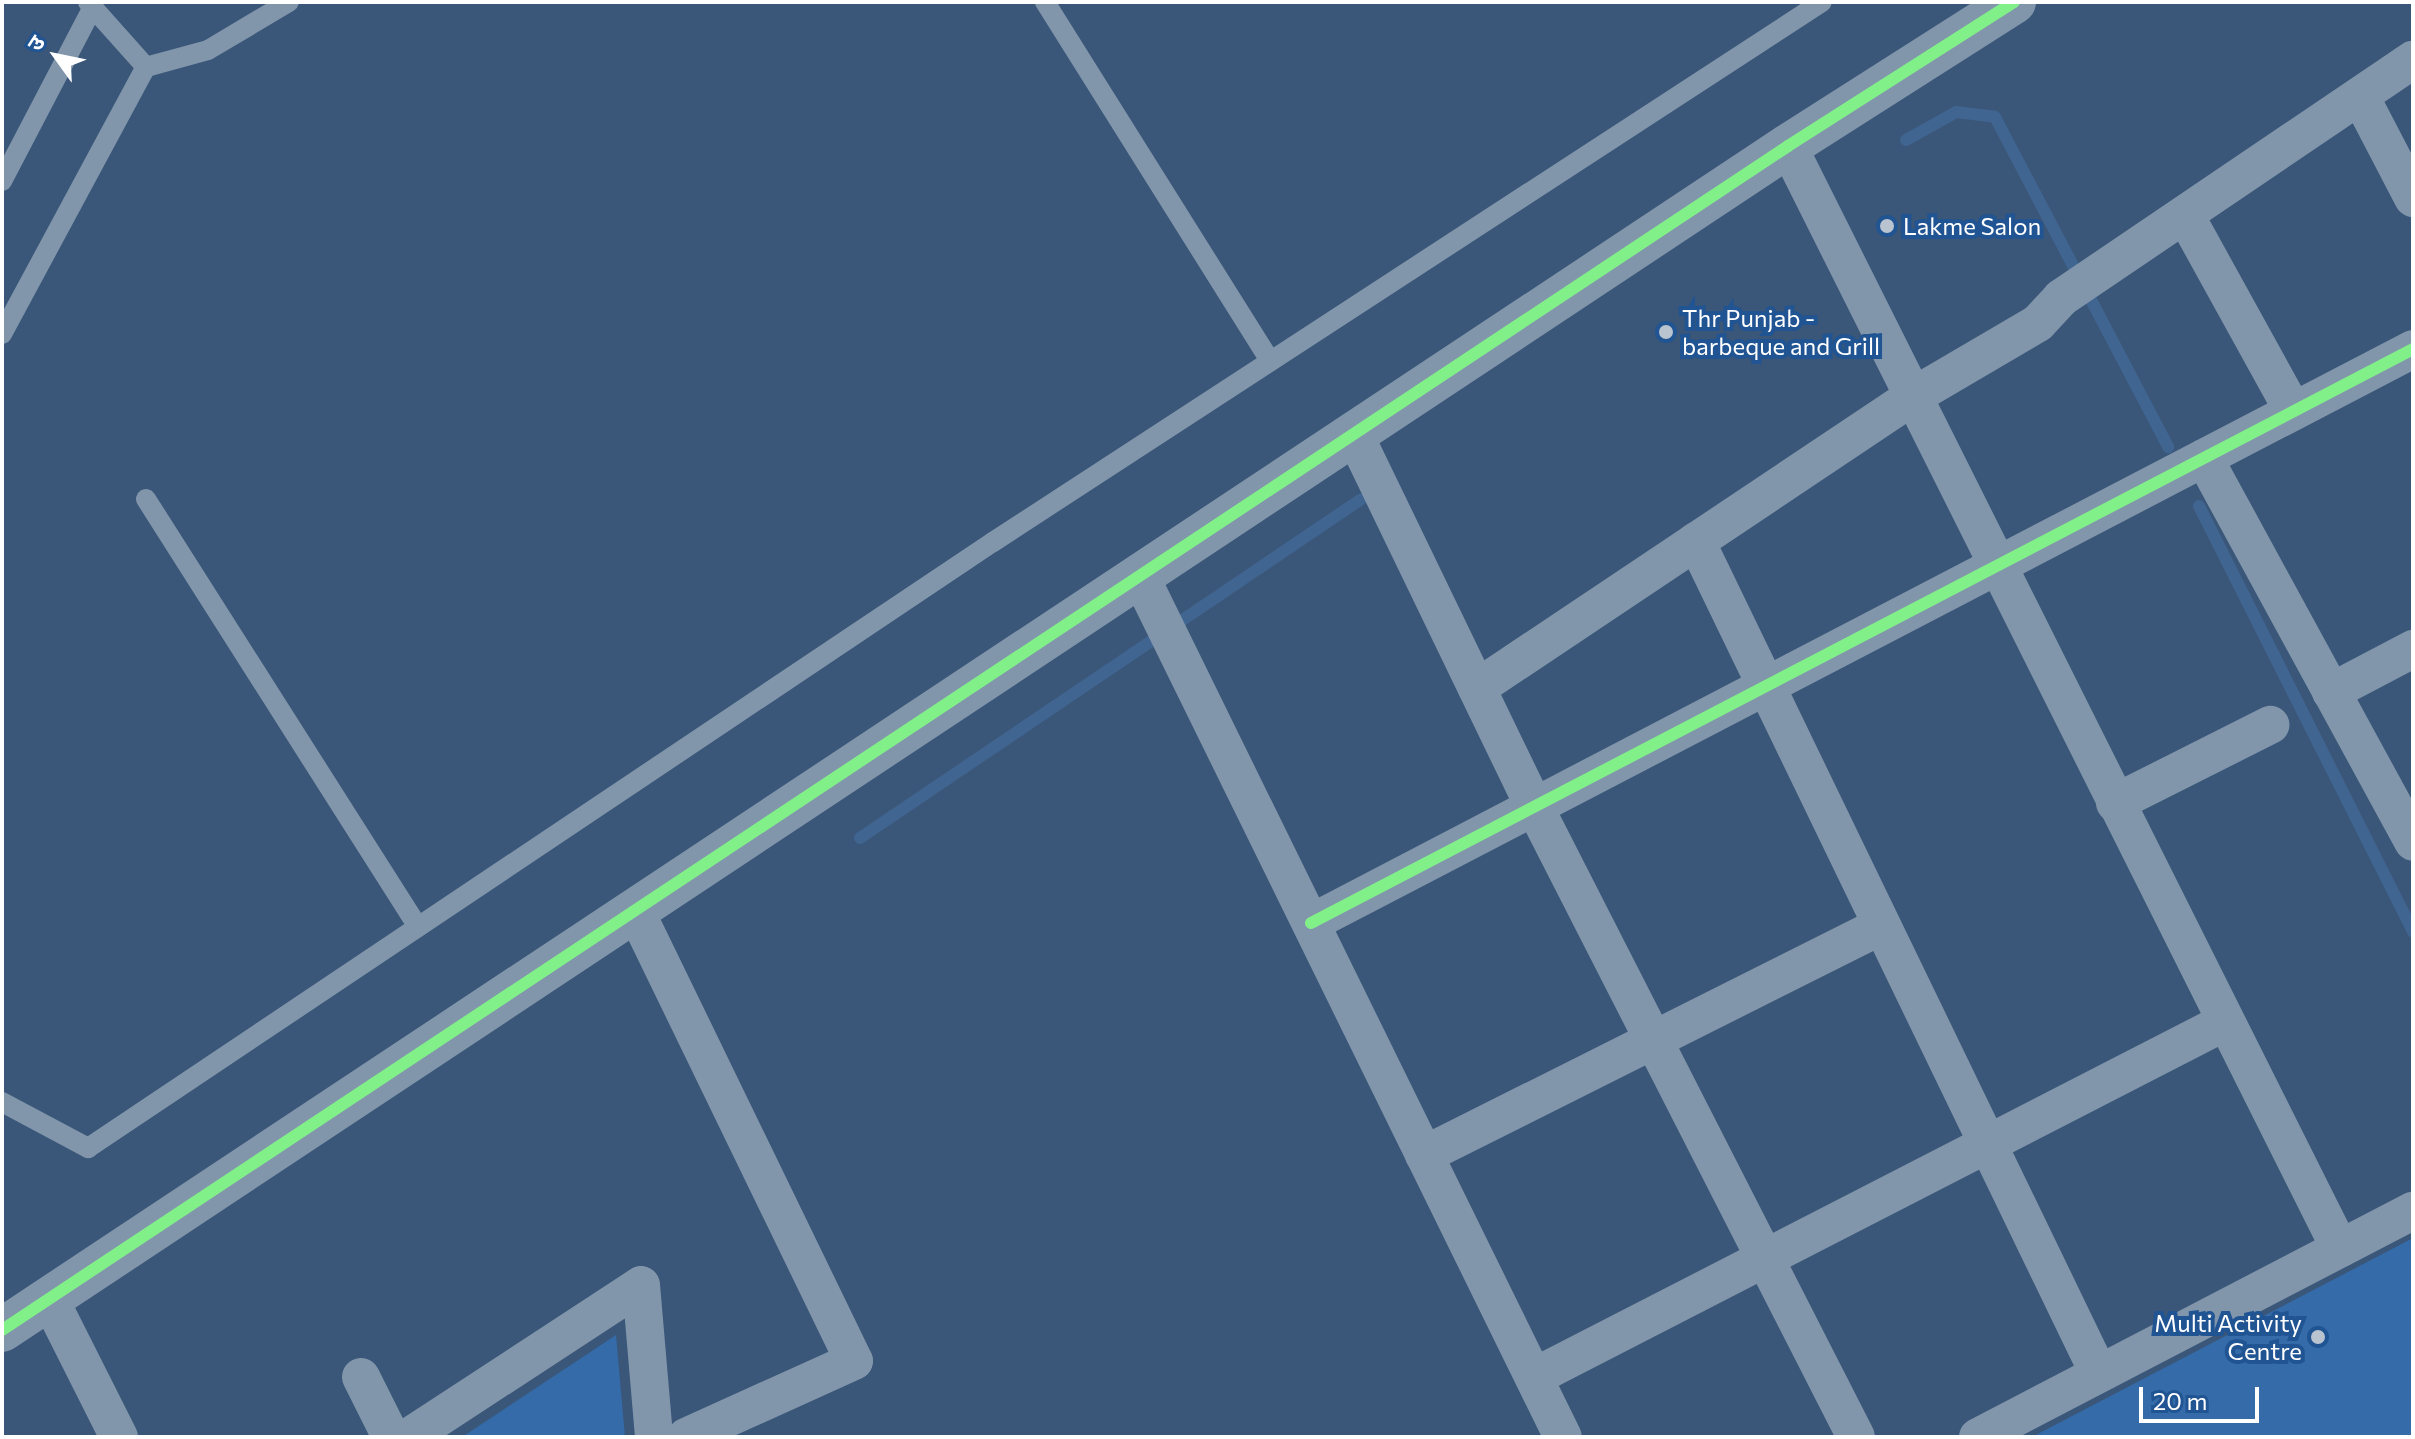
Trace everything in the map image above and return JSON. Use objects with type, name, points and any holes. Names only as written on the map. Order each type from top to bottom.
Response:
[{"type":"street","points":[[2,1330],[1788,146],[2014,2]]},
{"type":"street","points":[[1477,688],[1912,397],[2038,323],[2068,293],[2413,60]]},
{"type":"street","points":[[2360,96],[2413,198]]},
{"type":"street","points":[[1788,146],[1996,567],[2340,1249]]},
{"type":"street","points":[[2185,215],[2293,411]]},
{"type":"street","points":[[1311,923],[2413,349]]},
{"type":"street","points":[[1354,434],[1534,806],[1856,1437]]},
{"type":"street","points":[[2204,458],[2413,842]]},
{"type":"street","points":[[1696,541],[2099,1374]]},
{"type":"street","points":[[1140,576],[1563,1437]]},
{"type":"street","points":[[2331,692],[2413,649]]},
{"type":"street","points":[[2115,803],[2270,725]]},
{"type":"street","points":[[635,910],[854,1361],[686,1437]]},
{"type":"street","points":[[1424,1155],[1881,926]]},
{"type":"street","points":[[1534,1377],[2225,1022]]},
{"type":"street","points":[[1978,1437],[2413,1211]]},
{"type":"street","points":[[409,1437],[641,1285],[654,1437]]},
{"type":"street","points":[[49,1298],[119,1437]]},
{"type":"street","points":[[361,1377],[391,1437]]},
{"type":"lane","points":[[2,334],[146,67],[208,50],[289,2]]},
{"type":"lane","points":[[1045,2],[1270,361]]},
{"type":"lane","points":[[2,1102],[88,1148],[1270,361],[1822,2]]},
{"type":"lane","points":[[2,181],[89,6],[146,67]]},
{"type":"lane","points":[[146,499],[418,927]]},
{"type":"shaded area","name":"Multi Activity Centre","points":[[2413,1238],[2413,1437],[2032,1437]]},
{"type":"shaded area","points":[[616,1335],[625,1437],[462,1437]]},
{"type":"waterway","points":[[1906,140],[1956,112],[1995,117],[2168,447]]},
{"type":"waterway","points":[[860,838],[1360,500]]},
{"type":"waterway","points":[[2199,506],[2413,932]]},
{"type":"cycle path","points":[[2,1330],[1788,146],[2014,2]]},
{"type":"cycle path","points":[[1311,923],[2413,349]]},
{"type":"place","name":"Lakme Salon","points":[[1887,226]]},
{"type":"place","name":"Thr Punjab - barbeque and Grill","points":[[1666,332]]},
{"type":"place","name":"Multi Activity Centre","points":[[2318,1337]]}]
